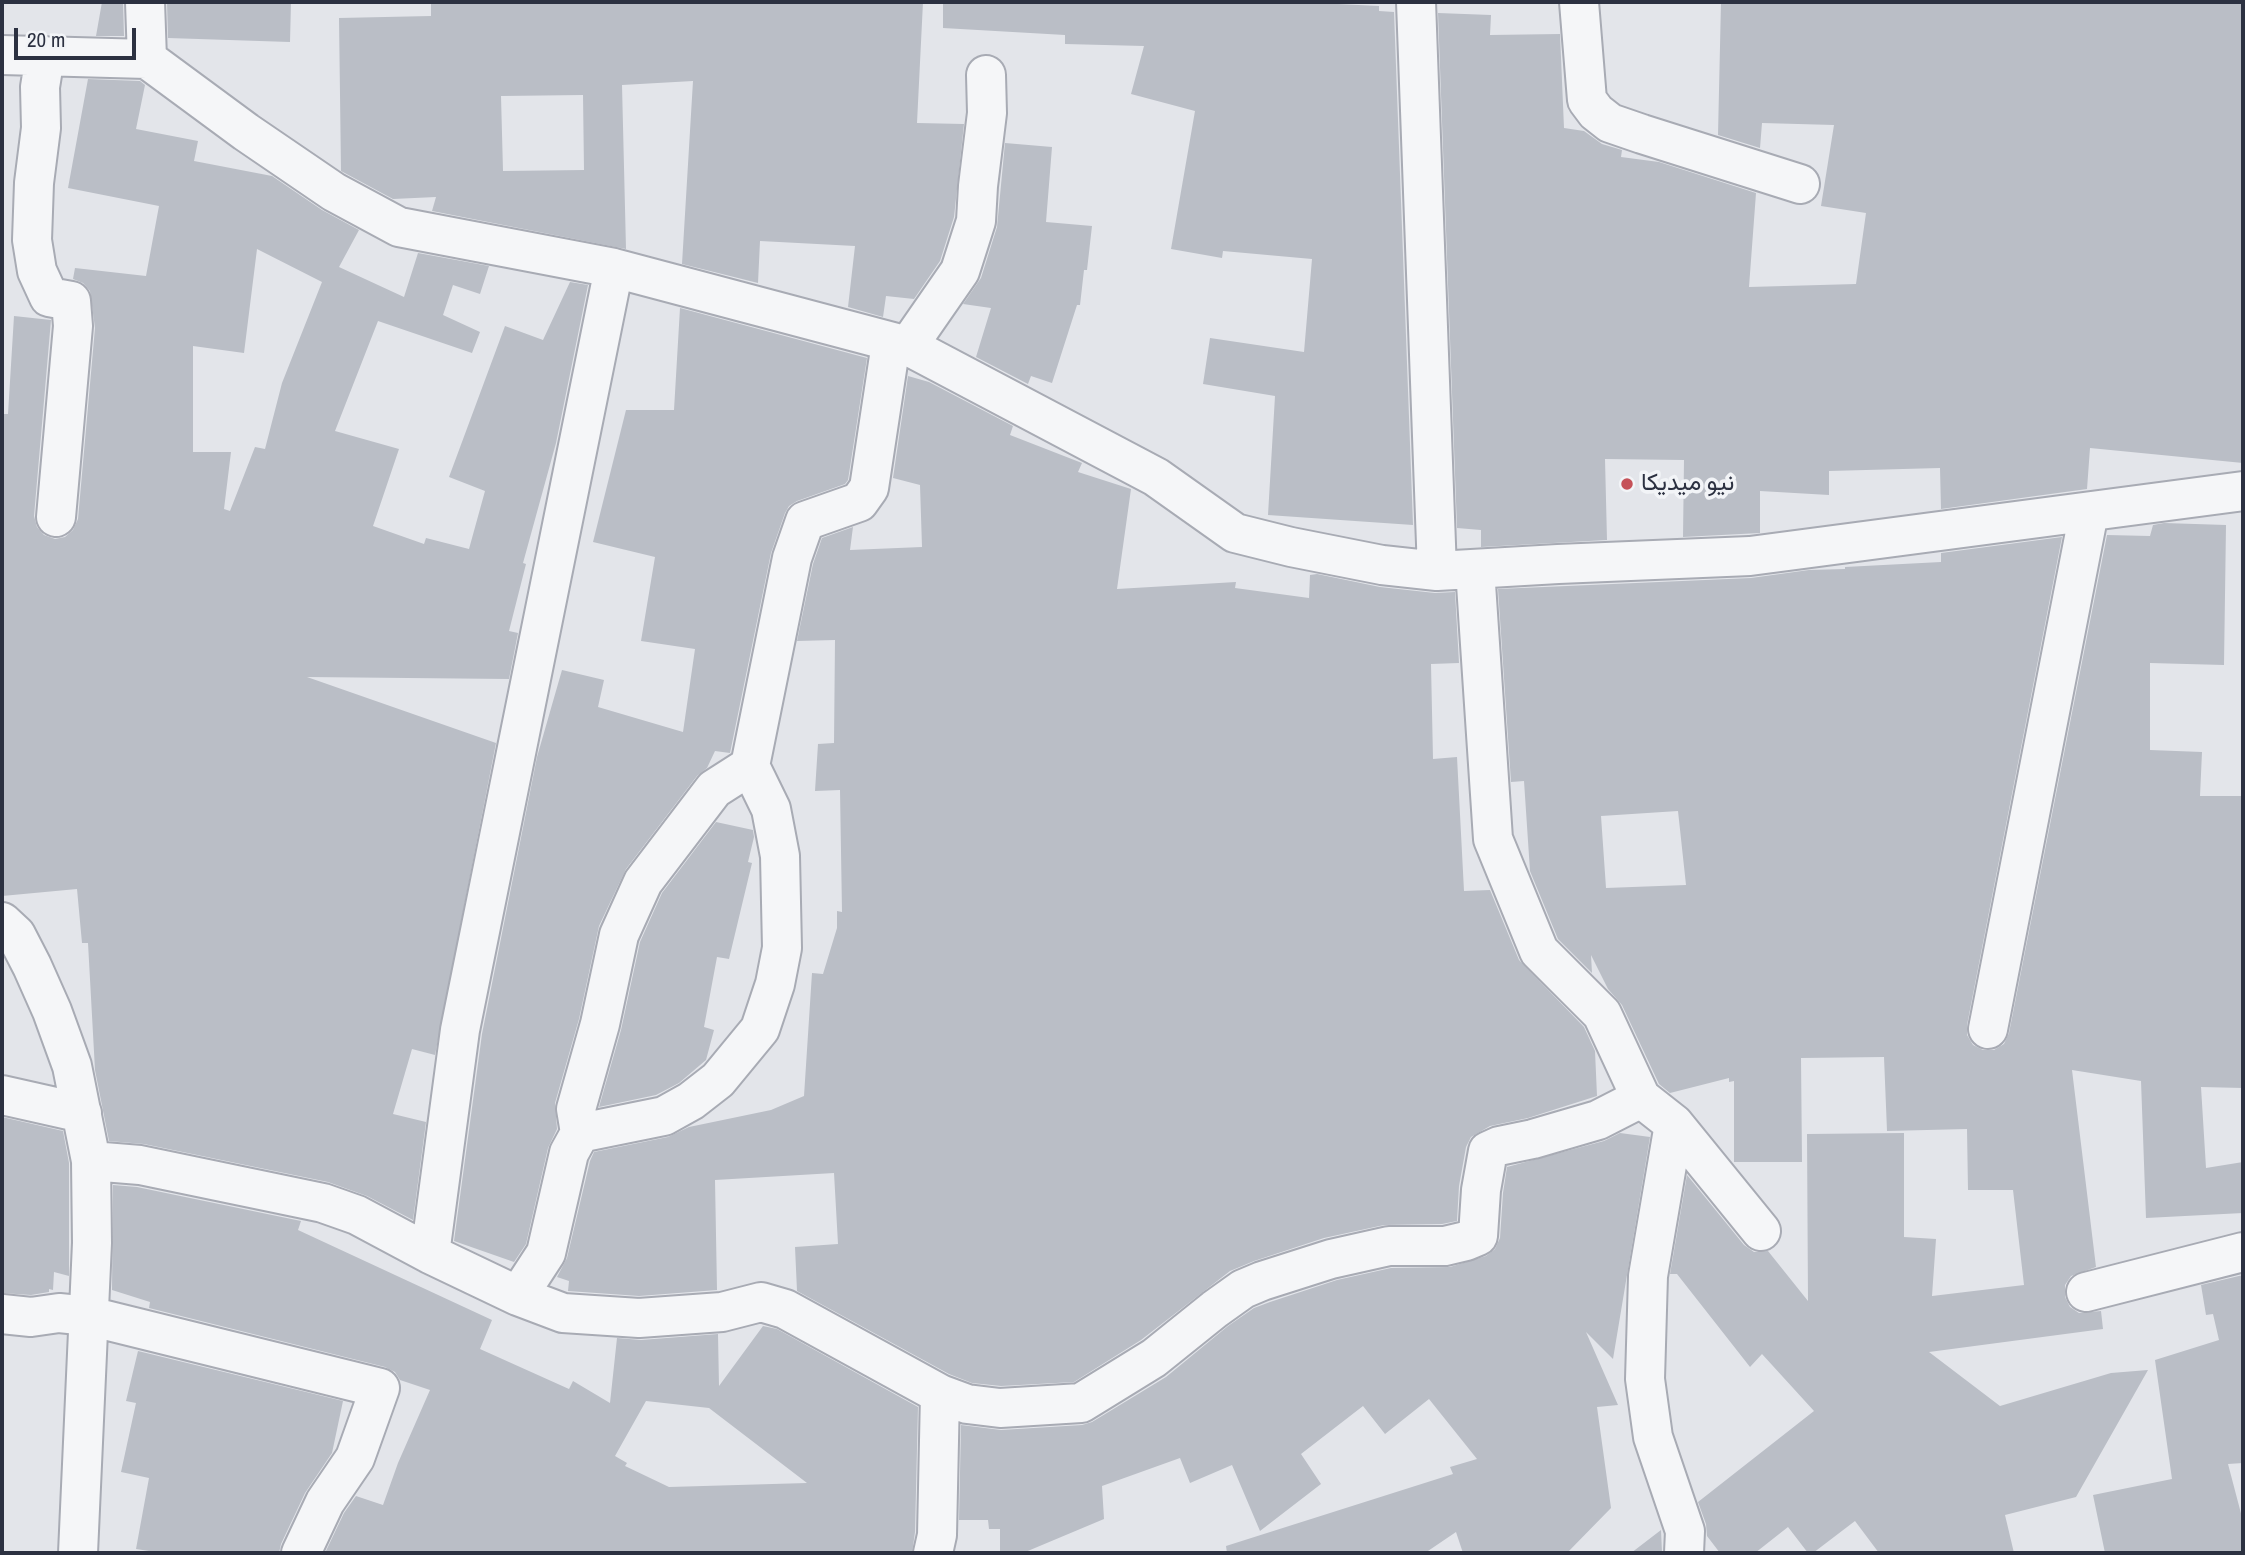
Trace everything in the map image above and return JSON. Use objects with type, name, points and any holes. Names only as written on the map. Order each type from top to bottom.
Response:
[{"type":"street","points":[[145,2],[147,59]]},
{"type":"street","points":[[1416,2],[1437,571]]},
{"type":"street","points":[[1579,2],[1587,100],[1596,112],[1610,123],[1621,127],[1800,184]]},
{"type":"street","points":[[2,55],[147,59],[246,132],[334,192],[399,227],[614,268],[900,344],[1156,477],[1235,533],[1290,547],[1437,571],[1750,556],[2243,491]]},
{"type":"street","points":[[45,56],[40,87],[41,128],[34,183],[32,240],[37,271],[49,297],[71,301],[73,326],[56,517]]},
{"type":"street","points":[[580,1133],[664,1116],[691,1101],[718,1080],[760,1029],[775,984],[782,948],[780,856],[771,809],[750,766],[792,558],[805,521],[859,502],[869,488],[900,344],[960,271],[976,221],[987,113],[986,75]]},
{"type":"street","points":[[430,1254],[460,1030],[614,268]]},
{"type":"street","points":[[1988,1029],[2089,512]]},
{"type":"street","points":[[1475,569],[1493,839],[1539,951],[1602,1014],[1640,1098],[1674,1124],[1761,1230]]},
{"type":"street","points":[[518,1296],[546,1253],[569,1153],[580,1133],[576,1109],[600,1024],[619,935],[643,883],[713,789],[750,766]]},
{"type":"street","points":[[2,922],[16,935],[52,1011],[72,1066],[92,1161],[92,1243],[78,1553]]},
{"type":"street","points":[[2,1095],[82,1113]]},
{"type":"street","points":[[92,1161],[141,1165],[323,1203],[357,1215],[518,1296],[563,1312],[639,1318],[722,1312],[761,1302],[785,1309],[940,1394],[967,1405],[1000,1408],[1081,1403],[1154,1358],[1243,1289],[1262,1281],[1331,1259],[1389,1246],[1445,1245],[1478,1236],[1481,1190],[1488,1151],[1598,1120],[1640,1098]]},
{"type":"street","points":[[1674,1124],[1648,1276],[1645,1379],[1653,1437],[1685,1531],[1684,1553]]},
{"type":"street","points":[[2086,1292],[2243,1252]]},
{"type":"street","points":[[2,1314],[31,1317],[60,1313],[89,1316],[380,1388],[355,1458],[326,1502],[301,1553]]},
{"type":"street","points":[[933,1553],[937,1535],[940,1394]]},
{"type":"building","points":[[102,2],[123,2],[124,36],[96,36]]},
{"type":"building","points":[[167,2],[291,2],[290,42],[168,38]]},
{"type":"building","points":[[431,2],[923,2],[917,123],[964,124],[954,217],[940,261],[914,299],[886,296],[883,317],[848,307],[855,246],[760,241],[758,283],[682,264],[693,81],[622,85],[626,249],[432,211],[436,197],[393,199],[341,171],[339,18],[431,16]],"holes":[[[583,95],[584,170],[503,171],[501,96]]]},
{"type":"building","points":[[943,2],[1297,2],[1379,6],[1379,11],[1394,12],[1413,525],[1268,515],[1275,396],[1203,384],[1210,338],[1304,352],[1312,259],[1223,251],[1222,258],[1171,249],[1195,111],[1131,94],[1144,46],[1065,44],[1065,35],[943,28]]},
{"type":"building","points":[[1721,2],[2243,2],[2243,463],[2090,448],[2087,489],[1941,509],[1940,468],[1829,471],[1829,495],[1760,491],[1760,533],[1683,537],[1684,460],[1605,459],[1607,540],[1481,547],[1481,530],[1457,528],[1438,13],[1491,15],[1490,35],[1560,34],[1564,128],[1584,131],[1602,144],[1622,150],[1621,157],[1659,162],[1756,193],[1749,287],[1856,284],[1866,213],[1821,206],[1834,125],[1762,123],[1760,148],[1718,135]]},
{"type":"building","points":[[88,79],[140,81],[145,85],[136,129],[198,141],[194,161],[272,176],[322,210],[359,230],[339,267],[404,297],[418,253],[489,266],[480,294],[453,285],[443,315],[480,332],[472,353],[378,321],[335,431],[399,449],[373,526],[424,544],[426,538],[469,549],[485,491],[449,477],[505,326],[543,340],[570,282],[588,285],[556,443],[523,563],[526,564],[509,631],[518,633],[509,679],[307,677],[496,743],[435,1055],[412,1049],[393,1114],[426,1122],[413,1220],[367,1196],[328,1182],[144,1144],[109,1141],[95,1070],[88,943],[82,943],[77,889],[2,896],[2,414],[8,414],[14,316],[51,320],[34,516],[37,527],[44,535],[55,539],[65,537],[73,530],[78,519],[95,328],[90,291],[83,283],[73,279],[75,268],[146,276],[159,206],[68,188]],"holes":[[[257,249],[322,282],[282,383],[265,449],[255,447],[230,511],[224,509],[231,452],[193,452],[193,346],[244,353]]]},
{"type":"building","points":[[1005,143],[1052,147],[1046,222],[1092,226],[1080,305],[1077,305],[1052,383],[1031,376],[1028,384],[976,357],[991,308],[963,304],[981,278],[997,227]]},
{"type":"building","points":[[680,308],[867,358],[848,480],[845,484],[797,501],[789,506],[785,513],[771,553],[730,753],[715,751],[707,768],[697,776],[626,869],[599,926],[579,1019],[555,1103],[557,1129],[548,1148],[526,1244],[514,1262],[454,1241],[482,1034],[537,757],[562,670],[604,680],[598,707],[683,732],[695,649],[641,641],[655,557],[593,542],[626,410],[674,410]]},
{"type":"building","points":[[908,376],[929,382],[1013,426],[1010,435],[1082,463],[1078,472],[1131,489],[1117,589],[1236,582],[1235,588],[1309,598],[1310,575],[1317,574],[1380,587],[1435,593],[1455,592],[1459,663],[1431,664],[1433,759],[1457,757],[1464,891],[1490,890],[1519,960],[1584,1027],[1595,1051],[1597,1096],[1528,1118],[1490,1126],[1471,1137],[1466,1147],[1459,1186],[1457,1221],[1442,1224],[1384,1225],[1324,1238],[1230,1271],[1141,1340],[1074,1382],[1001,1386],[972,1383],[949,1374],[797,1291],[795,1247],[838,1244],[834,1173],[715,1180],[717,1290],[639,1296],[568,1291],[569,1281],[557,1277],[567,1258],[594,1152],[668,1137],[689,1127],[771,1110],[804,1096],[812,973],[823,974],[837,928],[837,911],[842,912],[840,790],[815,791],[818,744],[834,743],[835,640],[797,641],[813,564],[822,538],[853,527],[850,550],[922,547],[920,485],[893,478]]},
{"type":"building","points":[[2153,525],[2226,525],[2224,665],[2150,663],[2150,750],[2202,752],[2200,796],[2243,796],[2243,1088],[2201,1087],[2206,1168],[2243,1162],[2243,1213],[2146,1218],[2141,1081],[2072,1070],[2096,1267],[2071,1276],[2065,1285],[2065,1297],[2070,1307],[2079,1313],[2101,1311],[2103,1329],[1929,1352],[2000,1406],[2111,1373],[2148,1370],[2076,1497],[2005,1515],[2014,1553],[1879,1553],[1855,1521],[1813,1553],[1808,1553],[1788,1527],[1755,1553],[1720,1553],[1707,1536],[1706,1524],[1698,1502],[1814,1411],[1762,1354],[1750,1367],[1677,1274],[1670,1274],[1687,1175],[1744,1245],[1754,1252],[1768,1251],[1808,1301],[1807,1134],[1904,1133],[1904,1237],[1936,1239],[1932,1296],[2024,1285],[2013,1190],[1968,1190],[1967,1129],[1887,1131],[1884,1057],[1801,1058],[1802,1162],[1734,1162],[1734,1081],[1729,1082],[1729,1078],[1670,1093],[1659,1084],[1622,1005],[1608,989],[1591,955],[1592,973],[1558,939],[1530,871],[1524,781],[1511,782],[1498,589],[1751,578],[1809,570],[1941,562],[1941,553],[2062,537],[1967,1025],[1967,1035],[1973,1045],[1983,1050],[1994,1050],[2004,1044],[2009,1033],[2107,535],[2150,536]],"holes":[[[1678,811],[1686,885],[1606,888],[1601,816]]]},
{"type":"building","points":[[716,822],[753,830],[754,837],[748,862],[752,863],[729,959],[717,957],[704,1027],[714,1030],[706,1060],[679,1083],[656,1095],[599,1107],[621,1030],[640,942],[662,893]]},
{"type":"building","points":[[2,1117],[63,1131],[69,1163],[69,1276],[54,1272],[53,1290],[49,1289],[49,1292],[31,1295],[2,1293]]},
{"type":"building","points":[[1620,1133],[1650,1137],[1613,1359],[1586,1332],[1618,1405],[1597,1407],[1611,1508],[1567,1553],[1463,1553],[1456,1532],[1425,1553],[1227,1553],[1226,1546],[1453,1474],[1450,1467],[1477,1459],[1429,1399],[1385,1434],[1363,1406],[1301,1454],[1321,1484],[1260,1531],[1232,1465],[1190,1483],[1180,1458],[1102,1486],[1104,1519],[1023,1553],[1000,1553],[1000,1529],[989,1529],[988,1520],[959,1520],[961,1425],[1001,1430],[1082,1425],[1092,1422],[1166,1377],[1254,1308],[1337,1280],[1391,1268],[1450,1267],[1486,1256],[1495,1249],[1500,1238],[1507,1167],[1604,1141]]},
{"type":"building","points":[[113,1185],[137,1187],[301,1221],[298,1230],[492,1320],[480,1349],[569,1389],[573,1381],[610,1403],[617,1338],[641,1340],[718,1334],[719,1386],[763,1326],[777,1329],[918,1407],[915,1532],[912,1553],[325,1553],[344,1513],[356,1496],[383,1505],[430,1390],[400,1380],[395,1372],[385,1367],[149,1308],[150,1302],[112,1290]],"holes":[[[646,1401],[709,1408],[807,1483],[669,1487],[625,1466],[627,1463],[615,1456]]]},
{"type":"building","points":[[2243,1275],[2243,1463],[2228,1464],[2243,1521],[2243,1553],[2105,1553],[2093,1495],[2172,1479],[2155,1360],[2219,1340],[2213,1314],[2206,1315],[2201,1285]]},
{"type":"building","points":[[138,1351],[343,1401],[332,1453],[305,1493],[279,1553],[162,1553],[136,1549],[149,1478],[121,1472],[136,1403],[126,1401]]},
{"type":"building","points":[[1661,1530],[1662,1553],[1631,1553]]},
{"type":"place","name":"نيو ميديكا","points":[[1627,484]]}]
